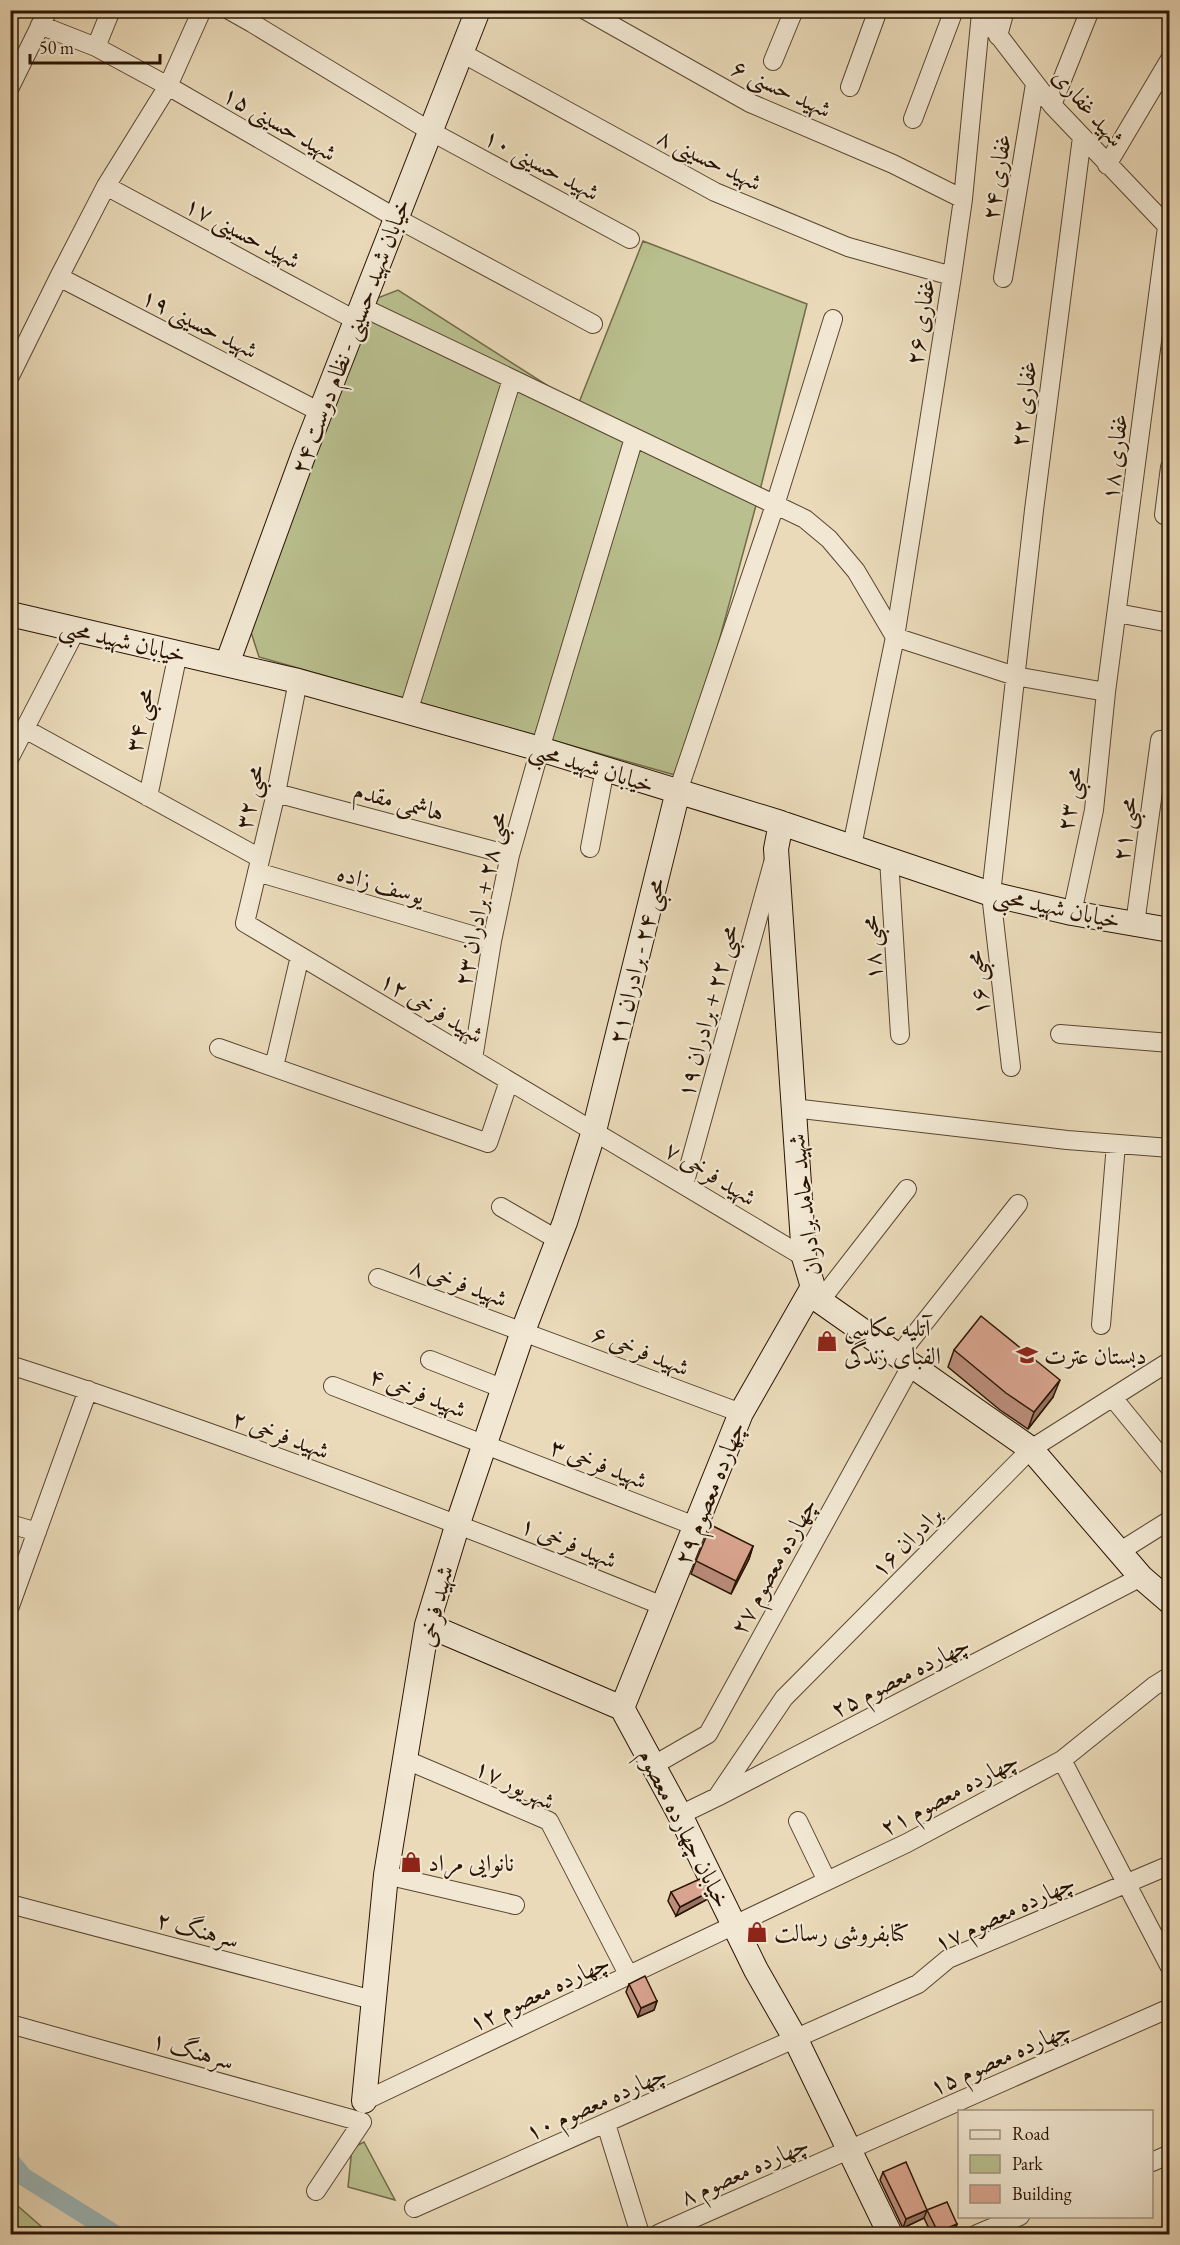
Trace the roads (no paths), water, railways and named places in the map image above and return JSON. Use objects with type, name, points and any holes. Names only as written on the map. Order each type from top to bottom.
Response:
[{"type":"street","points":[[96,47],[111,10]]},
{"type":"street","points":[[10,376],[106,186],[168,86],[202,10]]},
{"type":"street","name":"شهید حسینی ۱۰","points":[[228,10],[255,17],[430,132],[630,239]]},
{"type":"street","name":"خیابان شهید حسینی - نظام دوست ۲۴","points":[[227,664],[320,412],[478,10]]},
{"type":"street","points":[[774,61],[794,10]]},
{"type":"street","points":[[850,87],[878,10]]},
{"type":"street","points":[[913,119],[954,10]]},
{"type":"street","points":[[999,36],[1005,10]]},
{"type":"street","points":[[1052,105],[1090,10]]},
{"type":"street","name":"شهید حسنی ۶","points":[[590,12],[750,103],[893,164],[963,199]]},
{"type":"street","name":"شهید غفاری","points":[[980,12],[1052,105],[1168,228]]},
{"type":"street","name":"غفاری ۲۶","points":[[852,846],[895,637],[952,276],[963,199],[980,12]]},
{"type":"street","points":[[10,87],[44,18]]},
{"type":"street","name":"شهید حسینی ۱۵","points":[[44,18],[168,86],[396,218],[592,324]]},
{"type":"street","name":"شهید حسینی ۸","points":[[460,52],[715,192],[848,247],[952,276]]},
{"type":"street","points":[[1107,165],[1170,59]]},
{"type":"street","name":"غفاری ۲۴","points":[[1003,278],[1035,84]]},
{"type":"street","name":"غفاری ۲۲","points":[[991,894],[1034,510],[1082,137]]},
{"type":"street","name":"شهید حسینی ۱۷","points":[[106,186],[359,314],[512,379],[805,519],[829,539],[856,571],[895,637]]},
{"type":"street","name":"غفاری ۱۸","points":[[1106,692],[1168,228]]},
{"type":"street","name":"شهید حسینی ۱۹","points":[[59,277],[320,412]]},
{"type":"street","points":[[678,791],[775,505],[833,319]]},
{"type":"street","points":[[408,712],[512,379]]},
{"type":"street","name":"محبی ۲۸ + برادران ۲۳","points":[[473,1059],[492,941],[510,855],[634,438]]},
{"type":"street","points":[[1131,510],[1167,515],[1170,467]]},
{"type":"street","name":"خیابان شهید محبی","points":[[10,614],[297,681],[540,749],[781,823],[991,894],[1071,913],[1170,930]]},
{"type":"street","points":[[1117,614],[1170,623]]},
{"type":"street","points":[[10,758],[77,628]]},
{"type":"street","points":[[895,637],[1015,676],[1106,692]]},
{"type":"street","name":"محبی ۳۴","points":[[148,796],[178,653]]},
{"type":"street","name":"محبی ۳۲","points":[[245,923],[276,793],[297,681]]},
{"type":"street","name":"محبی ۲۳","points":[[1071,913],[1094,810],[1106,692]]},
{"type":"street","name":"یوسف زاده","points":[[25,729],[148,796],[259,865],[492,941]]},
{"type":"street","name":"محبی ۲۱","points":[[1135,924],[1160,740]]},
{"type":"street","points":[[590,848],[605,769]]},
{"type":"street","name":"محبی ۲۴ - برادران ۲۱","points":[[594,1131],[678,791]]},
{"type":"street","name":"هاشمی مقدم","points":[[276,793],[510,855]]},
{"type":"street","name":"شهید حامد برادران","points":[[781,823],[776,849],[804,1257],[816,1294],[905,1361],[1031,1449],[1141,1577],[1170,1602]]},
{"type":"street","name":"محبی ۲۲ + برادران ۱۹","points":[[684,1185],[776,849]]},
{"type":"street","name":"محبی ۱۸","points":[[889,859],[900,1035]]},
{"type":"street","name":"محبی ۱۶","points":[[991,894],[1011,1067]]},
{"type":"street","name":"شهید فرخی ۱۲","points":[[245,923],[594,1131]]},
{"type":"street","points":[[274,1067],[300,956]]},
{"type":"street","points":[[1060,1034],[1170,1043]]},
{"type":"street","points":[[219,1048],[488,1143],[509,1081]]},
{"type":"street","points":[[793,1108],[1067,1140],[1170,1148]]},
{"type":"street","name":"شهید فرخی ۷","points":[[594,1131],[804,1257]]},
{"type":"street","name":"شهید فرخی","points":[[363,2111],[386,1875],[427,1625],[458,1523],[594,1131]]},
{"type":"street","points":[[1101,1325],[1116,1144]]},
{"type":"street","points":[[816,1294],[907,1190]]},
{"type":"street","name":"چهارده معصوم ۲۷","points":[[654,1765],[708,1734],[905,1361],[1018,1204]]},
{"type":"street","points":[[501,1207],[558,1240]]},
{"type":"street","name":"شهید فرخی ۸","points":[[378,1278],[524,1331]]},
{"type":"street","name":"چهارده معصوم ۲۹","points":[[622,1708],[741,1413],[816,1294]]},
{"type":"street","name":"شهید فرخی ۶","points":[[524,1331],[741,1413]]},
{"type":"street","points":[[430,1360],[504,1389]]},
{"type":"street","name":"برادران ۱۶","points":[[717,1797],[784,1698],[1031,1449],[1170,1361]]},
{"type":"street","name":"شهید فرخی ۲","points":[[10,1365],[88,1390],[458,1523]]},
{"type":"street","name":"شهید فرخی ۴","points":[[333,1386],[485,1444]]},
{"type":"street","points":[[10,1606],[88,1390]]},
{"type":"street","points":[[1113,1398],[1170,1468]]},
{"type":"street","name":"شهید فرخی ۳","points":[[485,1444],[695,1526]]},
{"type":"street","points":[[1119,1552],[1170,1520]]},
{"type":"street","name":"شهید فرخی ۱","points":[[458,1523],[663,1606]]},
{"type":"street","points":[[10,1524],[37,1532]]},
{"type":"street","name":"چهارده معصوم ۲۵","points":[[680,1815],[1141,1577]]},
{"type":"street","points":[[427,1625],[622,1708]]},
{"type":"street","name":"چهارده معصوم ۲۱","points":[[734,1926],[907,1843],[1062,1760],[1154,1686],[1170,1676]]},
{"type":"street","name":"خیابان چهارده معصوم","points":[[622,1708],[680,1815],[734,1926],[796,2040],[890,2235]]},
{"type":"street","name":"۱۷ شهریور","points":[[404,1759],[549,1821],[629,1976]]},
{"type":"street","points":[[1062,1760],[1170,1966]]},
{"type":"street","points":[[798,1821],[827,1881]]},
{"type":"street","name":"چهارده معصوم ۱۷","points":[[796,2040],[918,1984],[948,1959],[1170,1865]]},
{"type":"street","points":[[386,1875],[515,1905]]},
{"type":"street","name":"سرهنگ ۲","points":[[10,1904],[373,2000]]},
{"type":"street","name":"چهارده معصوم ۱۲","points":[[363,2111],[629,1976],[734,1926]]},
{"type":"street","name":"چهارده معصوم ۱۵","points":[[849,2149],[1170,2008]]},
{"type":"street","name":"سرهنگ ۱","points":[[10,2024],[363,2111]]},
{"type":"street","name":"چهارده معصوم ۱۰","points":[[414,2208],[796,2040]]},
{"type":"street","points":[[316,2191],[363,2111]]},
{"type":"street","points":[[606,2124],[640,2235]]},
{"type":"street","name":"چهارده معصوم ۸","points":[[658,2235],[849,2149]]},
{"type":"street","points":[[1153,2162],[1170,2154]]},
{"type":"street","points":[[977,2235],[1018,2218]]},
{"type":"waterway","points":[[10,2160],[24,2177],[115,2234]]},
{"type":"place","name":"آتلیه عکاسی الفبای زندگی","points":[[827,1341]]},
{"type":"place","name":"دبستان عترت","points":[[1027,1355]]},
{"type":"place","name":"نانوایی مراد","points":[[411,1862]]},
{"type":"place","name":"کتابفروشی رسالت","points":[[757,1932]]}]
